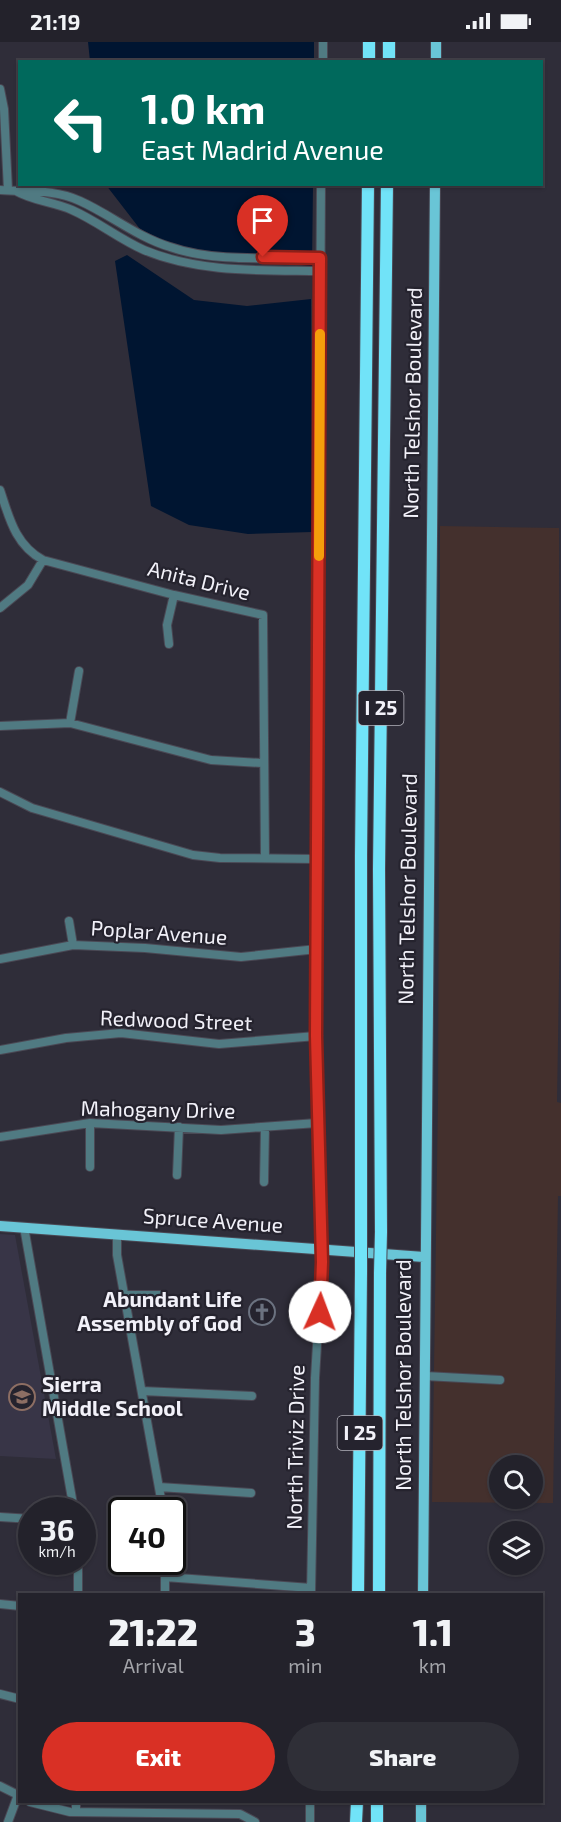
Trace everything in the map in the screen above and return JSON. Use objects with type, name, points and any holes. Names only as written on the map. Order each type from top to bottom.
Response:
[{"type":"highway","points":[[369,42],[369,60]]},
{"type":"highway","points":[[388,60],[389,42]]},
{"type":"highway","name":"I 25","points":[[358,1593],[361,831],[368,186]]},
{"type":"highway","name":"I 25","points":[[379,1593],[381,1232],[379,869],[387,186]]},
{"type":"highway","points":[[356,1822],[357,1803]]},
{"type":"highway","points":[[377,1803],[377,1822]]},
{"type":"main road","points":[[436,42],[436,60]]},
{"type":"main road","name":"North Telshor Boulevard","points":[[423,1593],[424,1257],[435,186]]},
{"type":"main road","name":"Spruce Avenue","points":[[0,1226],[424,1257]]},
{"type":"main road","points":[[421,1822],[422,1803]]},
{"type":"street","points":[[322,60],[323,42]]},
{"type":"street","points":[[0,89],[4,109],[8,190]]},
{"type":"street","name":"North Triviz Drive","points":[[311,1591],[321,1248],[316,1036],[321,186]]},
{"type":"street","points":[[8,190],[27,189],[53,192],[80,201],[142,237],[198,254],[320,258]]},
{"type":"street","points":[[8,190],[74,211],[143,249],[195,265],[320,271]]},
{"type":"street","name":"Anita Drive","points":[[0,490],[17,536],[28,549],[43,560],[174,596],[263,615],[262,764],[265,858]]},
{"type":"street","points":[[0,608],[28,585],[43,560]]},
{"type":"street","points":[[169,644],[167,625],[174,596]]},
{"type":"street","points":[[70,723],[79,671]]},
{"type":"street","points":[[0,726],[70,723],[211,760],[262,764]]},
{"type":"street","points":[[0,792],[32,808],[187,853],[213,858],[318,859]]},
{"type":"street","points":[[69,921],[73,945]]},
{"type":"street","name":"Poplar Avenue","points":[[0,959],[73,945],[145,948],[241,957],[317,949]]},
{"type":"street","name":"Redwood Street","points":[[0,1050],[66,1038],[122,1034],[219,1044],[316,1036]]},
{"type":"street","points":[[90,1123],[90,1167]]},
{"type":"street","name":"Mahogany Drive","points":[[0,1137],[90,1123],[221,1130],[317,1123]]},
{"type":"street","points":[[177,1175],[179,1127]]},
{"type":"street","points":[[264,1182],[265,1127]]},
{"type":"street","points":[[24,1227],[72,1497]]},
{"type":"street","points":[[117,1234],[117,1255],[161,1497]]},
{"type":"street","points":[[125,1295],[162,1295]]},
{"type":"street","points":[[425,1376],[500,1380]]},
{"type":"street","points":[[142,1391],[252,1396]]},
{"type":"street","points":[[159,1487],[251,1492]]},
{"type":"street","points":[[0,1518],[18,1519]]},
{"type":"street","points":[[78,1575],[78,1593]]},
{"type":"street","points":[[165,1593],[165,1577],[255,1583],[311,1591]]},
{"type":"street","points":[[255,1583],[255,1593]]},
{"type":"street","points":[[0,1604],[18,1606]]},
{"type":"street","points":[[0,1694],[18,1698]]},
{"type":"street","points":[[0,1786],[18,1795]]},
{"type":"street","points":[[8,1822],[18,1798]]},
{"type":"street","points":[[33,1803],[50,1809],[76,1812],[240,1814],[255,1819]]},
{"type":"street","points":[[76,1803],[76,1812]]},
{"type":"street","points":[[310,1803],[310,1822]]},
{"type":"shaded area","points":[[440,526],[559,528],[560,917],[557,1102],[561,1103],[561,1196],[558,1196],[553,1503],[543,1503],[543,1455],[489,1455],[489,1502],[432,1502],[438,1101]]},
{"type":"shaded area","name":"Sierra Middle School","points":[[0,1234],[15,1235],[56,1459],[0,1456]]},
{"type":"water","points":[[88,42],[314,42],[314,60],[90,60]]},
{"type":"water","points":[[107,186],[313,186],[312,266],[192,255],[140,229]]},
{"type":"water","points":[[127,255],[194,300],[247,306],[311,299],[312,532],[248,534],[189,525],[151,506],[115,261]]},
{"type":"slow traffic","points":[[319,556],[320,334]]},
{"type":"place","name":"Abundant Life Assembly of God","points":[[262,1312]]},
{"type":"place","name":"Sierra Middle School","points":[[22,1397]]},
{"type":"route","points":[[263,257],[320,258],[316,1036],[322,1262],[320,1312]]}]
